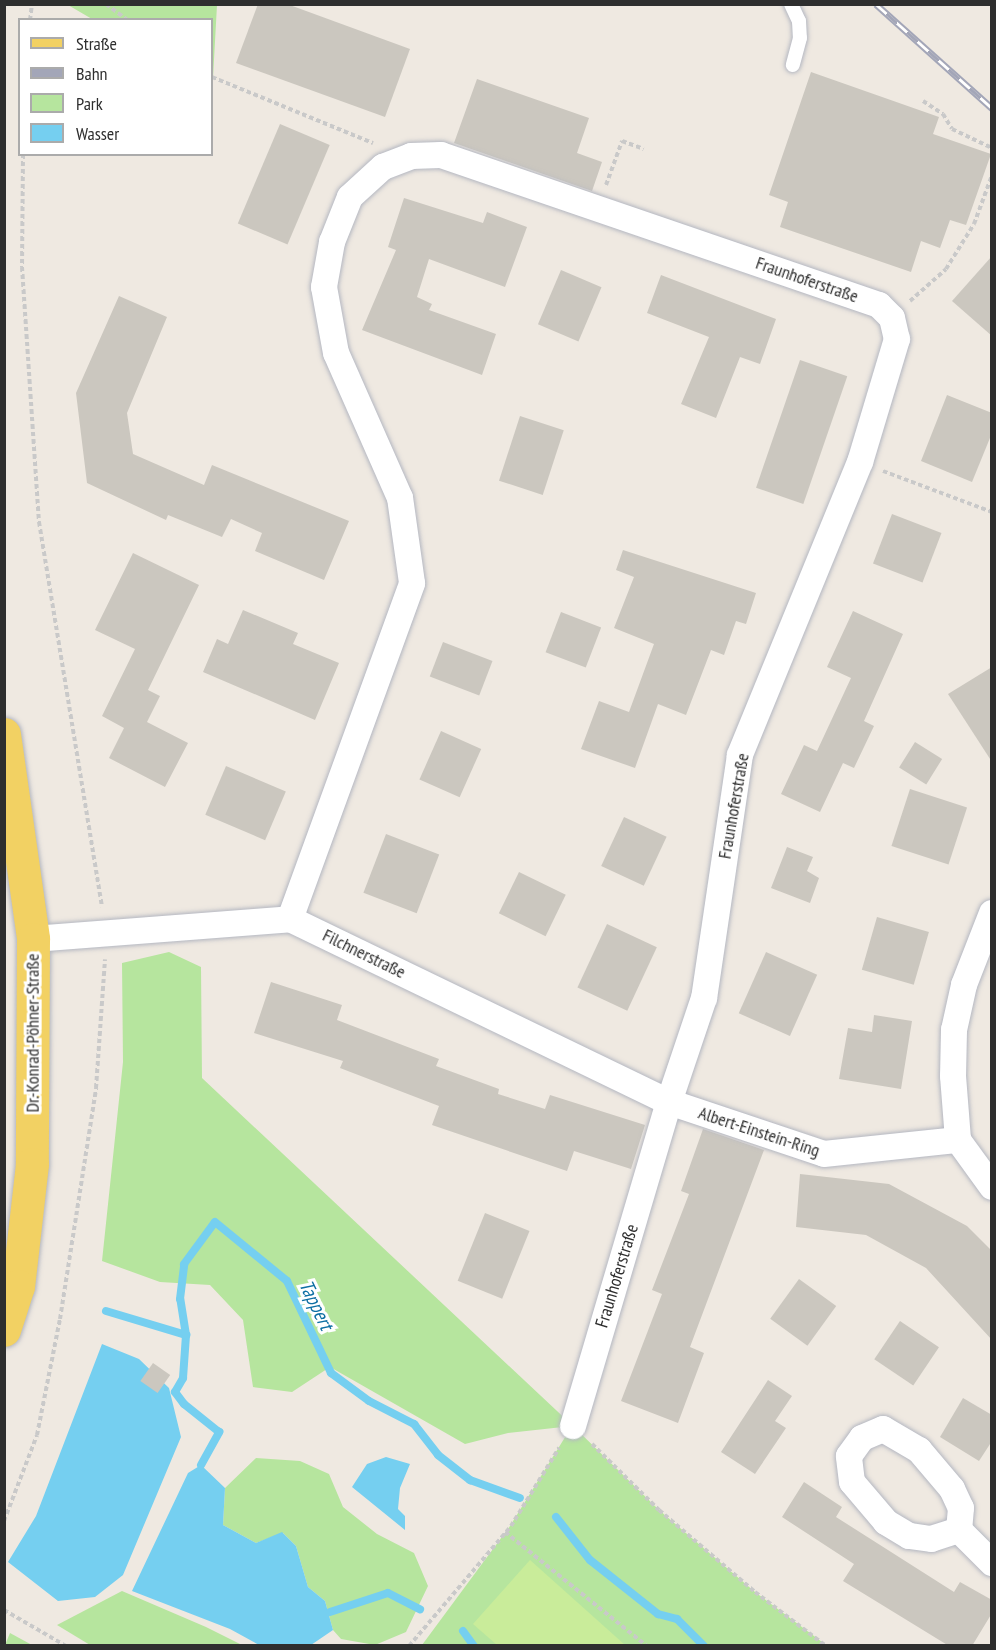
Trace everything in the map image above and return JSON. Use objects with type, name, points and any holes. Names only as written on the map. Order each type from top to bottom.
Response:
[{"type":"main road","name":"Dr.-Konrad-Pöhner-Straße","points":[[4,734],[33,939],[32,1164],[18,1286],[4,1330]]},
{"type":"street","name":"Fraunhoferstraße","points":[[290,919],[412,584],[400,498],[336,353],[324,287],[332,242],[350,197],[383,167],[411,156],[441,155],[879,305],[892,318],[897,339],[860,462],[741,755],[704,998],[669,1102],[573,1426]]},
{"type":"street","points":[[992,913],[978,942],[954,1030],[953,1076],[958,1140],[992,1187]]},
{"type":"street","name":"Filchnerstraße","points":[[33,939],[290,919],[669,1102]]},
{"type":"street","name":"Albert-Einstein-Ring","points":[[669,1102],[824,1154],[958,1140]]},
{"type":"street","points":[[883,1429],[919,1450],[952,1489],[961,1508],[959,1530],[931,1539],[909,1536],[886,1522],[852,1482],[849,1456],[862,1438],[883,1429]]},
{"type":"street","points":[[959,1530],[992,1563]]},
{"type":"lane","points":[[791,4],[799,21],[800,38],[793,65]]},
{"type":"path","points":[[106,4],[124,18]]},
{"type":"path","points":[[213,77],[375,143],[398,162]]},
{"type":"path","points":[[923,101],[943,114],[952,129],[992,148]]},
{"type":"path","points":[[604,189],[622,141],[644,149]]},
{"type":"path","points":[[4,1521],[37,1435],[62,1307],[96,1088],[106,932],[39,522],[22,267],[23,156]]},
{"type":"path","points":[[892,318],[946,269],[974,225],[992,175]]},
{"type":"path","points":[[860,462],[992,512]]},
{"type":"path","points":[[409,1646],[505,1532],[573,1426],[659,1510],[755,1592],[826,1646]]},
{"type":"path","points":[[505,1532],[647,1646]]},
{"type":"path","points":[[4,1610],[66,1646]]},
{"type":"green space","points":[[68,5],[217,5],[213,78],[213,18],[90,18]]},
{"type":"green space","points":[[169,952],[201,967],[202,1078],[573,1426],[659,1510],[755,1592],[826,1645],[422,1645],[510,1526],[572,1426],[508,1433],[465,1444],[330,1367],[292,1392],[253,1387],[243,1320],[210,1285],[160,1282],[102,1261],[123,1062],[122,963]]},
{"type":"green space","points":[[256,1458],[300,1461],[329,1474],[343,1507],[377,1534],[414,1553],[428,1586],[406,1632],[375,1645],[341,1639],[333,1630],[325,1601],[308,1587],[296,1546],[283,1533],[256,1543],[223,1525],[225,1488]]},
{"type":"green space","points":[[530,1560],[625,1645],[497,1645],[473,1624]]},
{"type":"green space","points":[[122,1591],[242,1645],[90,1645],[57,1625]]},
{"type":"green space","points":[[10,1633],[32,1645],[5,1645]]},
{"type":"water","points":[[102,1344],[139,1359],[169,1388],[181,1437],[123,1575],[95,1597],[58,1601],[8,1562],[36,1516]]},
{"type":"water","points":[[386,1457],[410,1464],[400,1488],[398,1509],[405,1516],[405,1530],[352,1487],[367,1464]]},
{"type":"water","points":[[201,1465],[225,1488],[223,1525],[256,1543],[282,1532],[296,1546],[308,1587],[325,1601],[333,1630],[311,1645],[259,1645],[230,1629],[132,1591],[188,1473]]},
{"type":"building","points":[[258,4],[287,4],[410,49],[385,117],[236,63]]},
{"type":"building","points":[[811,72],[939,117],[933,134],[991,154],[966,225],[950,220],[940,248],[921,241],[911,272],[780,227],[788,202],[769,195]]},
{"type":"building","points":[[477,79],[589,118],[577,153],[602,162],[592,191],[454,143]]},
{"type":"building","points":[[280,124],[330,145],[288,245],[238,223]]},
{"type":"building","points":[[404,198],[483,223],[487,212],[527,227],[505,287],[429,259],[417,297],[432,304],[429,310],[496,334],[482,375],[362,330],[396,250],[388,247]]},
{"type":"building","points":[[992,256],[992,336],[952,301]]},
{"type":"building","points":[[561,270],[602,287],[578,342],[538,324]]},
{"type":"building","points":[[661,275],[776,319],[760,364],[740,357],[716,418],[681,404],[709,337],[647,313]]},
{"type":"building","points":[[119,296],[167,317],[127,413],[133,454],[204,485],[212,465],[349,521],[324,580],[255,551],[262,533],[231,519],[222,537],[168,515],[166,520],[87,483],[76,393]]},
{"type":"building","points":[[800,360],[847,376],[803,504],[756,488]]},
{"type":"building","points":[[947,395],[992,413],[992,433],[972,482],[921,461]]},
{"type":"building","points":[[520,416],[564,430],[543,495],[499,481]]},
{"type":"building","points":[[892,514],[941,533],[922,582],[873,563]]},
{"type":"building","points":[[623,550],[756,593],[746,624],[736,621],[724,655],[711,650],[686,715],[658,704],[635,768],[581,749],[599,701],[629,712],[654,644],[614,628],[634,577],[616,570]]},
{"type":"building","points":[[133,553],[199,585],[148,690],[160,696],[147,722],[188,743],[165,787],[109,758],[124,728],[102,716],[135,649],[95,630]]},
{"type":"building","points":[[243,610],[298,633],[293,644],[339,663],[315,720],[203,672],[217,639],[228,644]]},
{"type":"building","points":[[853,611],[903,634],[864,721],[874,726],[854,768],[843,763],[820,812],[781,794],[804,745],[817,751],[851,678],[827,667]]},
{"type":"building","points":[[561,612],[601,627],[586,668],[546,652]]},
{"type":"building","points":[[443,642],[492,661],[479,696],[430,677]]},
{"type":"building","points":[[992,667],[992,762],[948,694]]},
{"type":"building","points":[[441,731],[481,749],[460,797],[419,779]]},
{"type":"building","points":[[915,742],[942,759],[926,784],[899,767]]},
{"type":"building","points":[[226,766],[286,791],[265,840],[205,815]]},
{"type":"building","points":[[910,789],[967,808],[949,865],[891,846]]},
{"type":"building","points":[[624,817],[667,837],[644,886],[601,866]]},
{"type":"building","points":[[386,834],[439,854],[417,913],[363,893]]},
{"type":"building","points":[[787,847],[813,857],[807,871],[819,878],[810,903],[771,888]]},
{"type":"building","points":[[519,872],[566,895],[546,936],[499,913]]},
{"type":"building","points":[[877,917],[929,932],[914,985],[862,970]]},
{"type":"building","points":[[607,924],[657,947],[627,1011],[577,987]]},
{"type":"building","points":[[766,952],[817,975],[790,1036],[739,1013]]},
{"type":"building","points":[[271,982],[342,1005],[337,1020],[439,1059],[436,1066],[499,1089],[498,1094],[545,1109],[550,1095],[645,1125],[631,1169],[574,1151],[567,1171],[432,1125],[439,1106],[340,1068],[343,1061],[254,1033]]},
{"type":"building","points":[[874,1015],[912,1021],[901,1089],[839,1079],[848,1028],[872,1032]]},
{"type":"building","points":[[703,1129],[764,1150],[690,1347],[704,1353],[678,1423],[621,1401],[662,1294],[652,1290],[689,1194],[681,1191]]},
{"type":"building","points":[[800,1174],[889,1184],[967,1226],[992,1251],[992,1340],[926,1268],[866,1235],[796,1227]]},
{"type":"building","points":[[485,1213],[530,1231],[502,1299],[458,1281]]},
{"type":"building","points":[[799,1279],[836,1306],[807,1346],[770,1319]]},
{"type":"building","points":[[900,1321],[939,1347],[913,1385],[874,1359]]},
{"type":"building","points":[[153,1363],[170,1375],[158,1393],[140,1381]]},
{"type":"building","points":[[768,1380],[792,1396],[775,1421],[786,1428],[755,1474],[721,1452]]},
{"type":"building","points":[[963,1398],[992,1415],[992,1441],[979,1461],[940,1437]]},
{"type":"building","points":[[804,1482],[842,1507],[836,1517],[954,1592],[960,1582],[992,1600],[992,1613],[972,1646],[949,1646],[843,1581],[854,1564],[782,1517]]},
{"type":"waterway","name":"Tappert","points":[[201,1465],[219,1432],[184,1404],[175,1392],[183,1378],[186,1335],[180,1299],[184,1264],[215,1222],[287,1281],[331,1373],[369,1401],[414,1424],[438,1455],[470,1480],[520,1498]]},
{"type":"waterway","name":"Tappert","points":[[106,1311],[186,1335]]},
{"type":"waterway","name":"Tappert","points":[[556,1517],[590,1560],[658,1614],[677,1619],[704,1646]]},
{"type":"waterway","points":[[330,1612],[388,1593],[420,1609]]},
{"type":"waterway","points":[[463,1631],[474,1646]]},
{"type":"railway","points":[[876,4],[992,108]]}]
